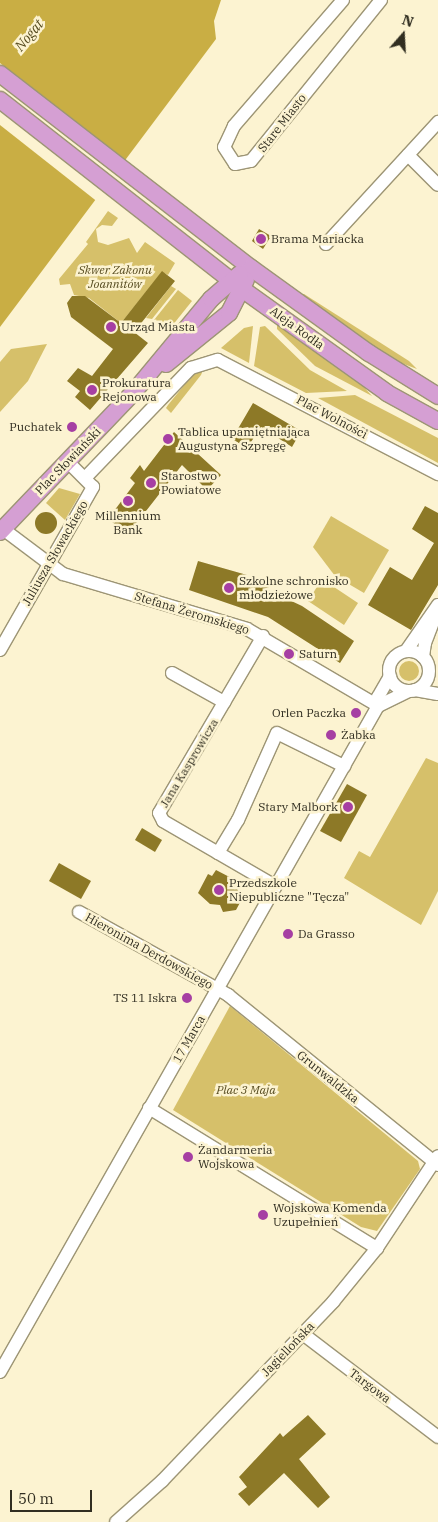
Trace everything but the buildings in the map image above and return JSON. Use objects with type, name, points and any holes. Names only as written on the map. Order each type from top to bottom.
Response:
[{"type":"main road","name":"Aleja Rodła","points":[[0,74],[251,268],[369,353],[438,396]]},
{"type":"main road","name":"Aleja Rodła","points":[[0,100],[236,284],[387,393],[438,421]]},
{"type":"main road","name":"Plac Słowiański","points":[[1,530],[68,462],[251,268]]},
{"type":"main road","name":"Plac Słowiański","points":[[133,393],[219,322],[236,284]]},
{"type":"street","name":"Stare Miasto","points":[[343,0],[230,132],[224,147],[235,164],[252,161],[381,0]]},
{"type":"street","points":[[326,244],[438,122]]},
{"type":"street","points":[[408,155],[438,185]]},
{"type":"street","name":"Plac Słowiański","points":[[85,478],[191,368],[207,361],[225,362]]},
{"type":"street","name":"Plac Wolności","points":[[225,362],[438,474]]},
{"type":"street","points":[[68,462],[85,478]]},
{"type":"street","name":"Juliusza Słowackiego","points":[[0,650],[93,487],[85,478]]},
{"type":"street","name":"Stefana Żeromskiego","points":[[1,530],[63,574],[238,625],[263,636],[378,706]]},
{"type":"street","points":[[437,606],[406,652],[395,657],[390,676],[397,686],[438,694]]},
{"type":"street","points":[[378,706],[425,683],[433,676],[423,657],[437,606]]},
{"type":"street","name":"Jana Kasprowicza","points":[[263,636],[159,813],[162,821],[275,886]]},
{"type":"street","points":[[406,652],[423,657]]},
{"type":"street","points":[[172,673],[224,702]]},
{"type":"street","name":"17 Marca","points":[[0,1372],[378,706],[378,697],[390,676]]},
{"type":"street","points":[[218,853],[238,820],[275,734],[344,766]]},
{"type":"street","name":"Hieronima Derdowskiego","points":[[79,912],[218,990]]},
{"type":"street","name":"Grunwaldzka","points":[[218,990],[437,1161]]},
{"type":"street","points":[[149,1108],[378,1248]]},
{"type":"street","name":"Jagiellońska","points":[[116,1522],[162,1481],[303,1334],[378,1248],[437,1161]]},
{"type":"street","name":"Targowa","points":[[303,1334],[438,1437]]},
{"type":"green space","name":"Skwer Zakonu Joannitów","points":[[108,211],[118,218],[112,226],[102,225],[96,229],[98,242],[108,245],[129,238],[137,253],[145,242],[175,263],[168,275],[162,272],[121,323],[89,298],[74,295],[70,284],[60,285],[59,279],[88,244],[86,242]]},
{"type":"green space","points":[[171,286],[176,289],[152,319],[146,318]]},
{"type":"green space","points":[[178,290],[192,301],[168,331],[154,320]]},
{"type":"green space","points":[[304,294],[409,361],[417,369],[393,360],[298,295]]},
{"type":"green space","points":[[277,324],[353,375],[372,396],[315,366],[277,329]]},
{"type":"green space","points":[[253,326],[249,363],[221,348],[244,328]]},
{"type":"green space","points":[[265,326],[310,370],[347,391],[306,393],[254,366],[260,327]]},
{"type":"green space","points":[[47,344],[28,381],[0,412],[0,362],[11,349]]},
{"type":"green space","points":[[203,370],[171,413],[166,408],[168,405],[194,373]]},
{"type":"green space","points":[[355,395],[438,438],[438,463],[318,398]]},
{"type":"green space","points":[[59,488],[80,494],[65,520],[46,503]]},
{"type":"green space","points":[[331,516],[389,550],[364,593],[335,576],[313,547]]},
{"type":"green space","points":[[322,579],[358,603],[344,625],[308,601]]},
{"type":"green space","points":[[409,661],[416,664],[419,671],[416,678],[409,681],[402,678],[399,671],[402,664]]},
{"type":"green space","points":[[426,758],[438,763],[438,891],[421,925],[344,878],[359,851],[370,857]]},
{"type":"green space","name":"Plac 3 Maja","points":[[230,1006],[418,1161],[420,1169],[377,1231],[361,1227],[173,1110]]},
{"type":"water","name":"Nogat","points":[[0,0],[221,0],[214,21],[216,39],[0,327]]},
{"type":"pier","points":[[0,63],[128,164],[99,203],[0,125]]},
{"type":"place","name":"Brama Mariacka","points":[[261,239]]},
{"type":"place","name":"Urząd Miasta","points":[[111,327]]},
{"type":"place","name":"Prokuratura Rejonowa","points":[[92,390]]},
{"type":"place","name":"Puchatek","points":[[72,427]]},
{"type":"place","name":"Tablica upamiętniająca Augustyna Szpręgę","points":[[168,439]]},
{"type":"place","name":"Starostwo Powiatowe","points":[[151,483]]},
{"type":"place","name":"Millennium Bank","points":[[128,501]]},
{"type":"place","name":"Szkolne schronisko młodzieżowe","points":[[229,588]]},
{"type":"place","name":"Saturn","points":[[289,654]]},
{"type":"place","name":"Orlen Paczka","points":[[356,713]]},
{"type":"place","name":"Żabka","points":[[331,735]]},
{"type":"place","name":"Stary Malbork","points":[[348,807]]},
{"type":"place","name":"Przedszkole Niepubliczne \"Tęcza\"","points":[[219,890]]},
{"type":"place","name":"Da Grasso","points":[[288,934]]},
{"type":"place","name":"TS 11 Iskra","points":[[187,998]]},
{"type":"place","name":"Żandarmeria Wojskowa","points":[[188,1157]]},
{"type":"place","name":"Wojskowa Komenda Uzupełnień","points":[[263,1215]]}]
